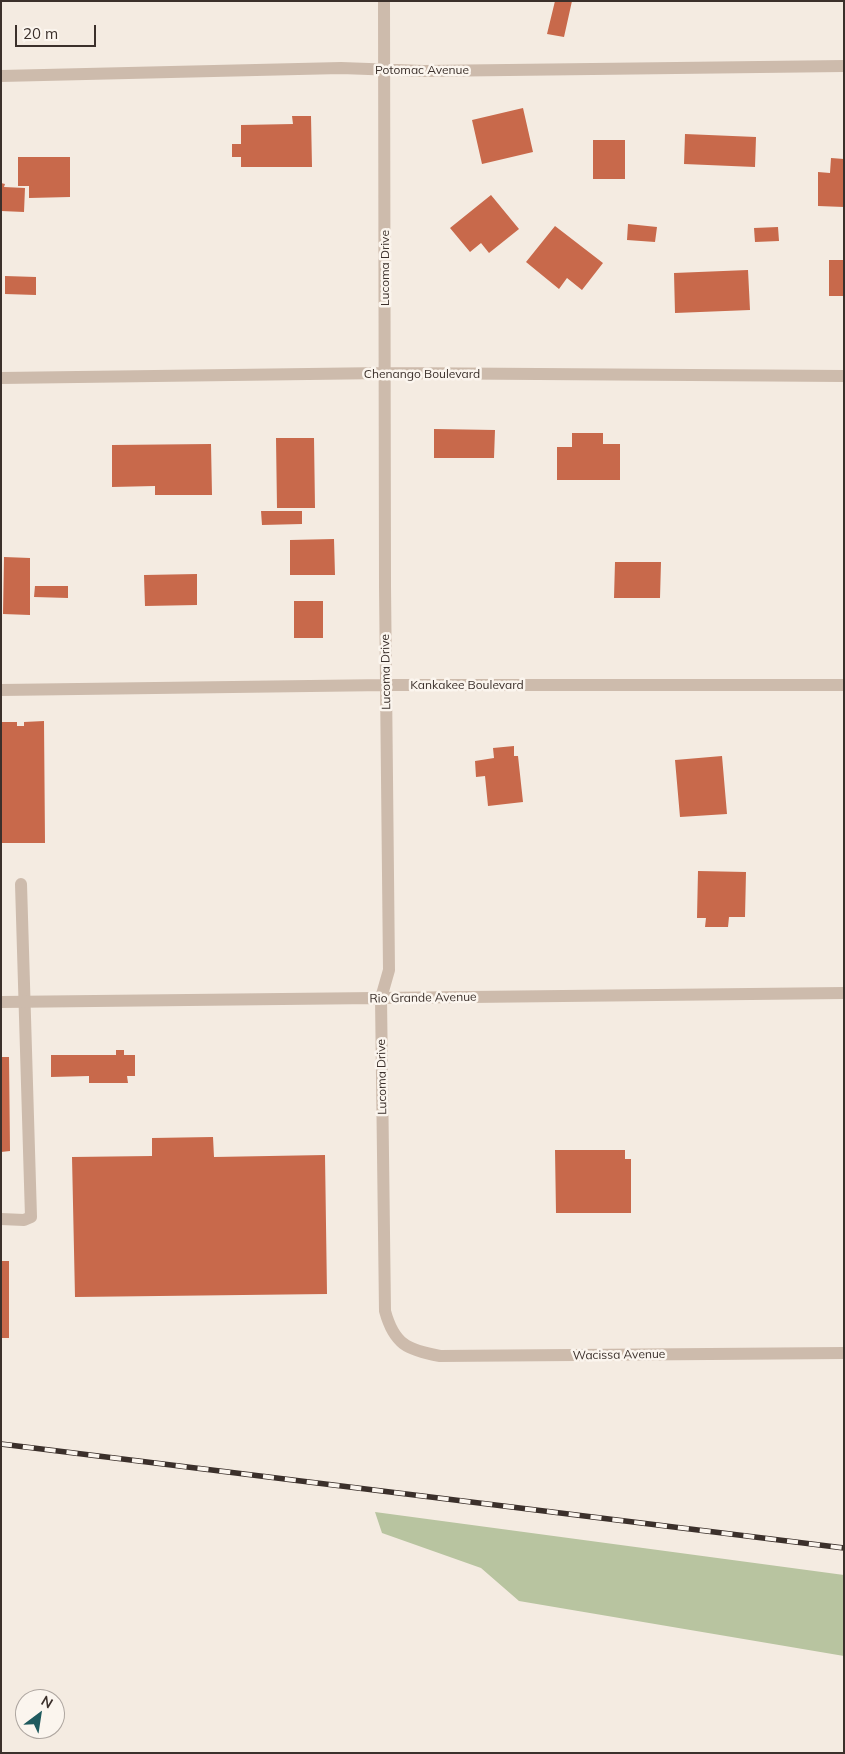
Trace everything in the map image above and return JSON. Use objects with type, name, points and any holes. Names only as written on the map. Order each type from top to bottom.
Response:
[{"type":"street","name":"Lucoma Drive","points":[[384,1],[384,373],[389,970],[381,998],[385,1311],[389,1326],[397,1340]]},
{"type":"street","name":"Potomac Avenue","points":[[1,76],[341,68],[385,70],[844,66]]},
{"type":"street","name":"Chenango Boulevard","points":[[1,378],[384,373],[844,376]]},
{"type":"street","name":"Kankakee Boulevard","points":[[1,690],[387,685],[844,685]]},
{"type":"street","points":[[1,1219],[24,1220],[31,1217],[21,884]]},
{"type":"street","name":"Rio Grande Avenue","points":[[1,1002],[844,993]]},
{"type":"street","name":"Wacissa Avenue","points":[[397,1340],[416,1351],[440,1356],[844,1353]]},
{"type":"green space","points":[[375,1512],[844,1575],[844,1656],[519,1601],[481,1568],[382,1533]]},
{"type":"building","points":[[555,1],[572,1],[564,37],[547,34]]},
{"type":"building","points":[[523,108],[533,152],[482,164],[472,120]]},
{"type":"building","points":[[292,116],[311,116],[312,167],[241,167],[241,157],[232,157],[232,144],[241,144],[241,125],[293,124]]},
{"type":"building","points":[[685,134],[756,137],[755,167],[684,164]]},
{"type":"building","points":[[593,140],[625,140],[625,179],[593,179]]},
{"type":"building","points":[[18,157],[70,157],[70,197],[29,198],[29,186],[18,186]]},
{"type":"building","points":[[831,158],[844,159],[844,207],[818,206],[818,172],[830,173]]},
{"type":"building","points":[[1,183],[5,184],[4,187],[25,188],[24,212],[1,211]]},
{"type":"building","points":[[491,195],[519,229],[489,253],[481,243],[470,252],[450,228]]},
{"type":"building","points":[[628,224],[657,227],[655,242],[627,240]]},
{"type":"building","points":[[555,226],[603,263],[582,290],[567,278],[559,289],[526,262]]},
{"type":"building","points":[[778,227],[779,241],[755,242],[754,228]]},
{"type":"building","points":[[829,260],[844,260],[844,296],[829,296]]},
{"type":"building","points":[[748,270],[750,310],[675,313],[674,273]]},
{"type":"building","points":[[5,276],[36,277],[36,295],[5,294]]},
{"type":"building","points":[[434,429],[495,430],[494,458],[434,458]]},
{"type":"building","points":[[572,433],[603,433],[603,444],[620,444],[620,480],[557,480],[557,447],[572,447]]},
{"type":"building","points":[[276,438],[314,438],[315,508],[277,508]]},
{"type":"building","points":[[211,444],[212,495],[155,495],[155,486],[112,487],[112,445]]},
{"type":"building","points":[[261,511],[302,511],[302,524],[262,525]]},
{"type":"building","points":[[334,539],[335,575],[290,575],[290,540]]},
{"type":"building","points":[[4,557],[30,558],[30,615],[3,614]]},
{"type":"building","points":[[615,562],[661,562],[660,598],[614,598]]},
{"type":"building","points":[[197,574],[197,605],[145,606],[144,575]]},
{"type":"building","points":[[35,586],[68,586],[68,598],[34,597]]},
{"type":"building","points":[[294,601],[323,601],[323,638],[294,638]]},
{"type":"building","points":[[44,721],[45,843],[1,843],[1,722],[17,722],[17,726],[24,726],[24,722]]},
{"type":"building","points":[[514,746],[514,756],[518,756],[523,802],[488,806],[485,776],[476,777],[475,761],[494,758],[493,748]]},
{"type":"building","points":[[722,756],[727,814],[680,817],[675,760]]},
{"type":"building","points":[[698,871],[746,872],[745,917],[729,917],[728,927],[705,927],[706,918],[697,918]]},
{"type":"building","points":[[116,1050],[124,1050],[124,1055],[135,1055],[135,1076],[127,1076],[128,1083],[89,1083],[89,1076],[51,1077],[51,1055],[116,1055]]},
{"type":"building","points":[[1,1057],[9,1057],[10,1151],[1,1152]]},
{"type":"building","points":[[213,1137],[214,1157],[325,1155],[327,1294],[75,1297],[72,1157],[152,1156],[152,1138]]},
{"type":"building","points":[[555,1150],[625,1150],[625,1159],[631,1159],[631,1213],[556,1213]]},
{"type":"building","points":[[1,1261],[9,1261],[9,1338],[1,1338]]},
{"type":"railway","points":[[1,1444],[844,1548]]}]
